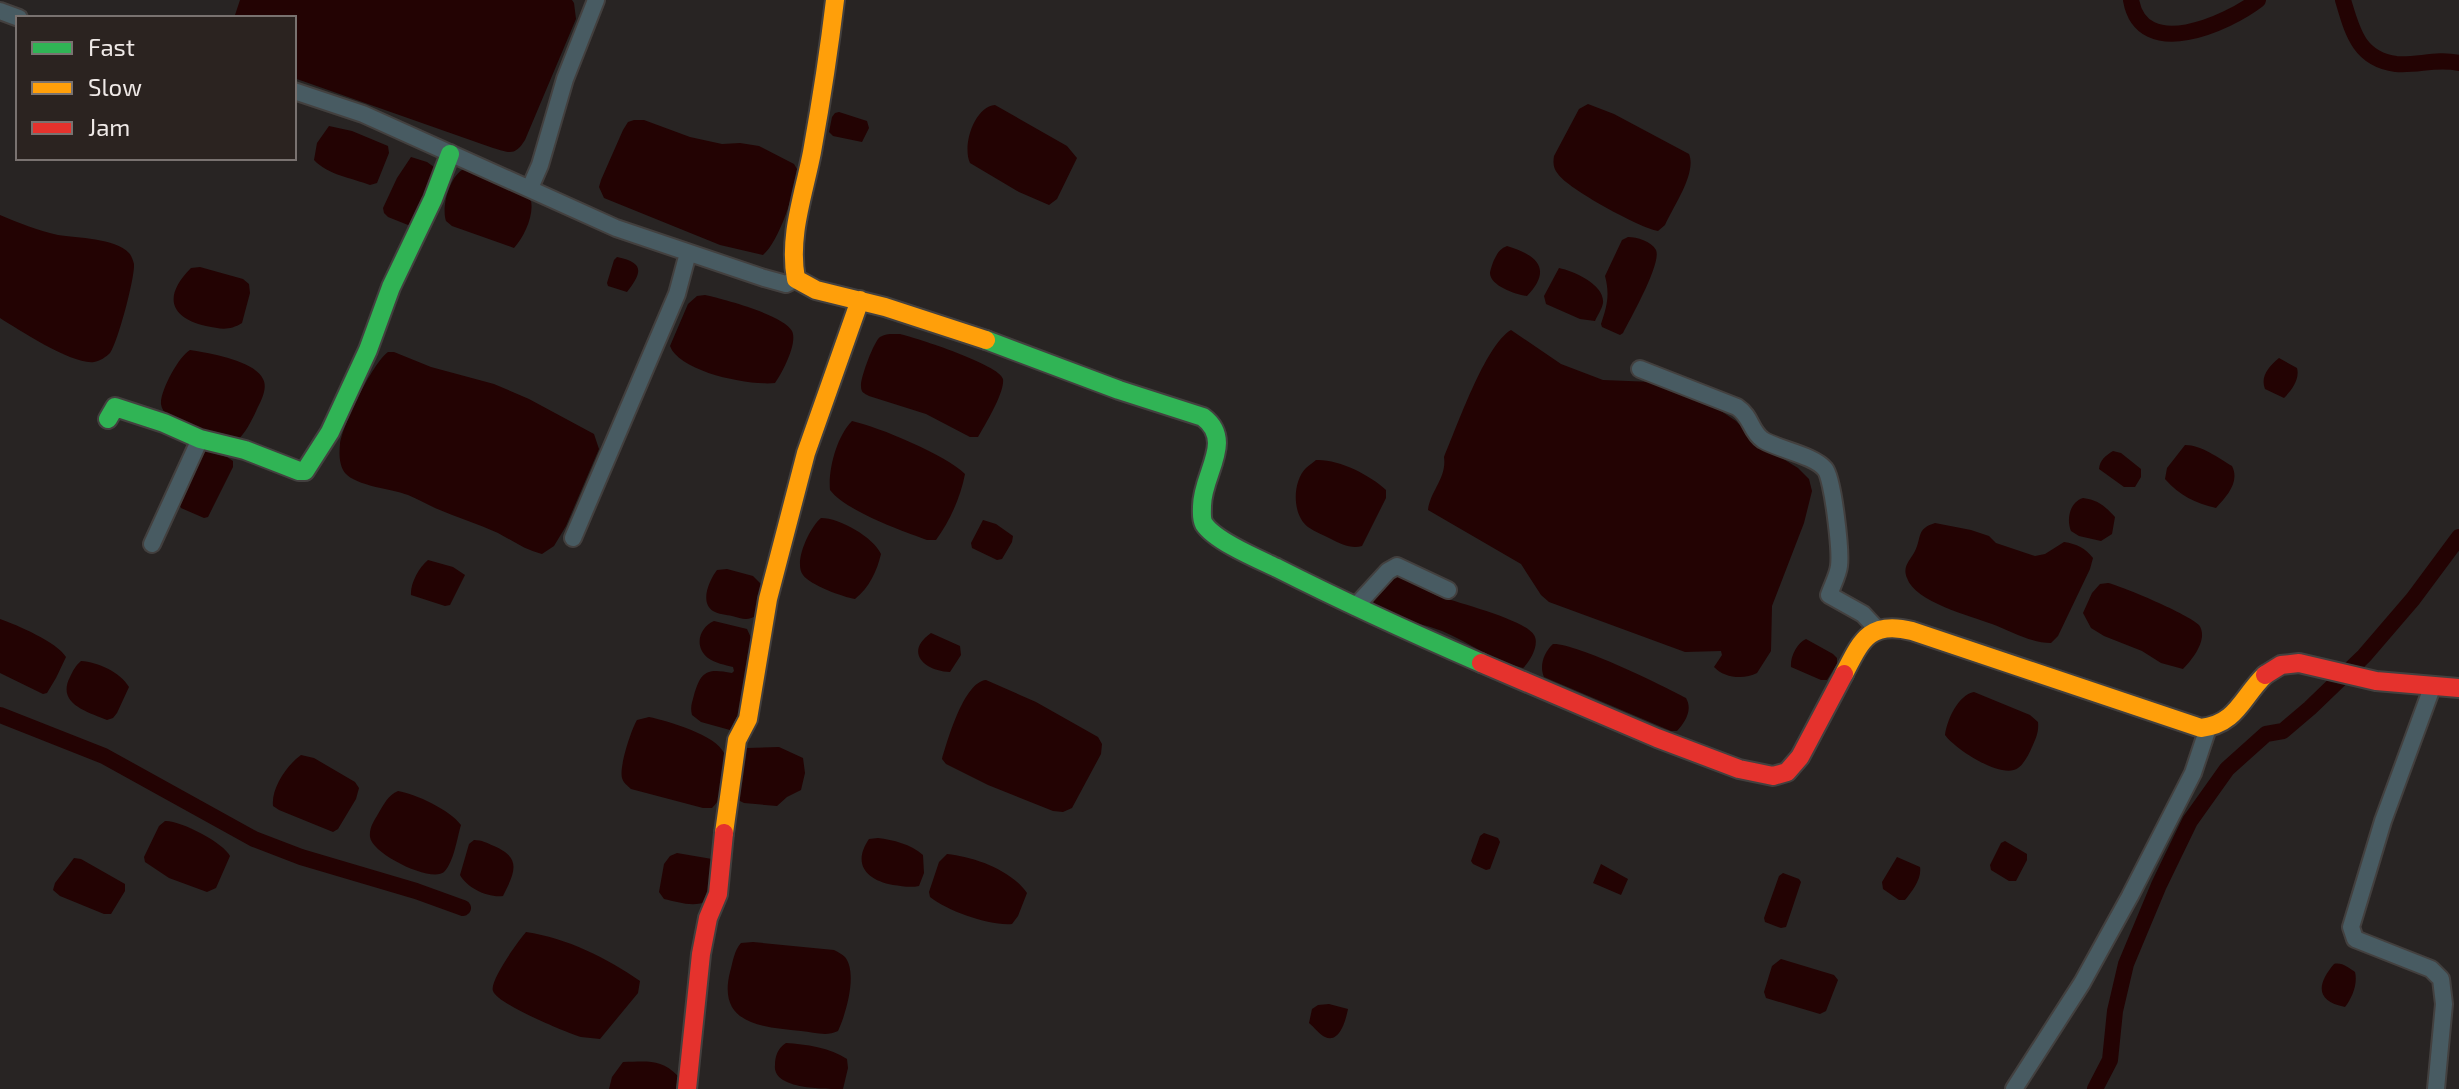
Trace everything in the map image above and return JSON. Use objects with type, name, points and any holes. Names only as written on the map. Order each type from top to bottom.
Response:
[{"type":"street","points":[[530,188],[540,165],[565,79],[596,0]]},
{"type":"street","points":[[835,0],[795,241],[793,264],[796,279],[816,290],[947,326],[1119,390],[1203,417],[1218,435],[1202,498],[1202,519],[1205,526],[1230,545],[1355,607],[1657,738],[1739,769],[1763,775],[1780,774],[1796,764],[1856,651],[1877,629],[1887,625],[2181,723],[2208,728],[2229,719],[2270,670],[2289,663],[2364,679],[2459,688]]},
{"type":"street","points":[[296,92],[363,114],[616,228],[786,284],[796,279]]},
{"type":"street","points":[[108,419],[115,407],[200,439],[245,450],[305,471],[330,432],[368,350],[391,287],[418,234],[450,154]]},
{"type":"street","points":[[573,538],[677,294],[688,253]]},
{"type":"street","points":[[687,1089],[701,954],[708,918],[718,894],[737,740],[748,719],[768,599],[806,453],[860,300]]},
{"type":"street","points":[[1640,369],[1737,407],[1747,415],[1762,439],[1819,463],[1827,470],[1835,509],[1839,567],[1829,595],[1863,614],[1877,629]]},
{"type":"street","points":[[152,544],[200,439]]},
{"type":"street","points":[[1355,607],[1388,571],[1397,566],[1448,590]]},
{"type":"street","points":[[2433,685],[2383,821],[2351,927],[2355,939],[2431,969],[2441,979],[2444,1004],[2436,1089]]},
{"type":"street","points":[[2014,1089],[2082,983],[2130,896],[2193,773],[2208,728]]},
{"type":"shaded area","points":[[240,0],[572,0],[576,19],[525,140],[518,149],[508,152],[296,79],[296,16],[235,16]]},
{"type":"shaded area","points":[[1588,104],[1614,114],[1689,154],[1691,162],[1687,180],[1665,225],[1658,231],[1589,198],[1564,181],[1555,170],[1554,156],[1579,109]]},
{"type":"shaded area","points":[[995,105],[1067,146],[1077,158],[1057,199],[1049,205],[1019,192],[970,163],[968,147],[972,128],[981,113]]},
{"type":"shaded area","points":[[839,112],[867,121],[869,128],[862,142],[833,136],[829,132],[832,117]]},
{"type":"shaded area","points":[[644,120],[690,137],[722,144],[759,146],[794,164],[796,178],[786,215],[775,239],[763,255],[720,245],[604,198],[599,187],[601,180],[623,130],[628,122]]},
{"type":"shaded area","points":[[329,126],[352,131],[388,146],[389,153],[377,183],[370,185],[340,176],[314,160],[317,143]]},
{"type":"shaded area","points":[[411,157],[434,167],[413,227],[388,217],[383,208]]},
{"type":"shaded area","points":[[464,169],[531,201],[527,226],[514,248],[452,226],[446,221],[448,192]]},
{"type":"shaded area","points":[[0,215],[58,235],[115,244],[130,254],[134,271],[129,295],[117,336],[107,356],[94,362],[73,358],[46,346],[0,318]]},
{"type":"shaded area","points":[[1628,237],[1651,244],[1657,257],[1644,291],[1620,335],[1601,324],[1607,300],[1605,276],[1622,240]]},
{"type":"shaded area","points":[[1507,246],[1526,254],[1538,264],[1539,278],[1527,296],[1505,289],[1491,278],[1494,260],[1499,251]]},
{"type":"shaded area","points":[[617,257],[632,262],[638,269],[636,279],[627,292],[607,283]]},
{"type":"shaded area","points":[[200,267],[243,279],[249,284],[250,293],[242,323],[229,328],[211,327],[193,322],[177,311],[174,296],[177,287],[191,268]]},
{"type":"shaded area","points":[[1559,268],[1580,276],[1599,290],[1603,303],[1595,321],[1580,319],[1546,304],[1544,296]]},
{"type":"shaded area","points":[[705,295],[766,314],[792,331],[791,350],[775,383],[749,382],[716,375],[676,355],[670,346],[688,304],[697,296]]},
{"type":"shaded area","points":[[1511,330],[1561,364],[1603,380],[1653,382],[1721,411],[1736,421],[1757,443],[1798,468],[1809,479],[1812,491],[1804,523],[1772,606],[1771,651],[1757,673],[1746,677],[1729,676],[1714,667],[1722,655],[1721,651],[1685,652],[1549,602],[1521,564],[1428,510],[1443,471],[1444,457],[1473,388],[1491,352]]},
{"type":"shaded area","points":[[900,334],[974,360],[1003,379],[998,400],[978,437],[970,437],[926,414],[862,391],[863,376],[877,340],[885,335]]},
{"type":"shaded area","points":[[190,350],[241,362],[258,372],[263,379],[262,398],[237,441],[168,416],[163,409],[161,404],[167,383]]},
{"type":"shaded area","points":[[388,352],[494,384],[594,434],[599,449],[566,526],[554,546],[542,554],[536,552],[408,495],[366,484],[345,473],[340,455],[342,435],[367,381]]},
{"type":"shaded area","points":[[2279,358],[2297,368],[2298,372],[2295,384],[2284,398],[2265,389],[2264,385],[2266,372]]},
{"type":"shaded area","points":[[852,421],[912,443],[965,474],[954,508],[936,540],[927,540],[875,520],[848,505],[830,490],[830,472],[835,453]]},
{"type":"shaded area","points":[[2185,445],[2204,450],[2232,466],[2233,483],[2216,508],[2188,498],[2165,479],[2167,468]]},
{"type":"shaded area","points":[[203,450],[233,461],[233,467],[208,517],[204,518],[180,506]]},
{"type":"shaded area","points":[[2113,451],[2121,453],[2141,469],[2141,477],[2135,487],[2124,487],[2099,469],[2103,458]]},
{"type":"shaded area","points":[[1316,460],[1354,469],[1386,490],[1386,498],[1362,546],[1346,546],[1317,532],[1308,527],[1299,515],[1296,498],[1298,481]]},
{"type":"shaded area","points":[[2083,498],[2101,504],[2115,517],[2112,534],[2101,541],[2071,531],[2070,512],[2075,503]]},
{"type":"shaded area","points":[[821,518],[837,521],[855,530],[871,541],[881,554],[872,579],[855,599],[812,583],[800,569],[804,545]]},
{"type":"shaded area","points":[[983,520],[996,524],[1013,536],[1002,559],[997,560],[972,548],[971,543]]},
{"type":"shaded area","points":[[1935,523],[1971,530],[1989,536],[1996,543],[2035,556],[2045,554],[2064,542],[2077,545],[2087,552],[2093,558],[2090,569],[2058,636],[2051,643],[2028,639],[1944,607],[1912,587],[1906,567],[1922,531]]},
{"type":"shaded area","points":[[428,560],[453,567],[465,575],[450,605],[411,595],[416,576]]},
{"type":"shaded area","points":[[727,569],[753,576],[761,584],[757,615],[754,617],[739,618],[717,613],[709,607],[706,596],[711,579],[717,570]]},
{"type":"shaded area","points":[[1392,575],[1528,629],[1536,639],[1529,662],[1523,668],[1512,665],[1442,631],[1397,617],[1380,608],[1373,602],[1374,597]]},
{"type":"shaded area","points":[[2108,583],[2155,601],[2199,625],[2201,643],[2183,669],[2161,663],[2091,628],[2083,613],[2092,593],[2100,584]]},
{"type":"shaded area","points":[[0,619],[46,640],[66,657],[47,693],[43,694],[0,673]]},
{"type":"shaded area","points":[[714,621],[747,629],[752,640],[741,709],[730,730],[701,722],[691,712],[699,681],[706,673],[734,671],[733,667],[708,658],[701,648],[702,632]]},
{"type":"shaded area","points":[[931,633],[960,646],[961,655],[950,672],[925,664],[918,653],[923,640]]},
{"type":"shaded area","points":[[1806,639],[1837,658],[1837,664],[1827,680],[1791,667],[1795,651]]},
{"type":"shaded area","points":[[1553,644],[1599,657],[1686,698],[1689,707],[1685,720],[1677,731],[1671,731],[1544,677],[1543,659]]},
{"type":"shaded area","points":[[81,661],[108,669],[129,687],[113,718],[107,720],[91,714],[76,706],[67,694],[73,671]]},
{"type":"shaded area","points":[[986,680],[1036,702],[1098,737],[1102,744],[1101,754],[1072,808],[1063,812],[1053,811],[988,785],[942,759],[964,701],[978,683]]},
{"type":"shaded area","points":[[1974,692],[2030,715],[2038,722],[2033,744],[2018,768],[2011,771],[1991,767],[1968,755],[1945,735],[1954,709],[1963,698]]},
{"type":"shaded area","points":[[649,717],[702,735],[712,740],[724,753],[724,787],[712,808],[631,789],[624,782],[622,766],[632,732],[637,720]]},
{"type":"shaded area","points":[[779,747],[803,758],[805,773],[801,790],[777,806],[738,800],[741,753],[747,748]]},
{"type":"shaded area","points":[[301,755],[314,758],[355,782],[359,788],[356,799],[333,832],[273,806],[281,778]]},
{"type":"shaded area","points":[[398,791],[432,804],[461,825],[453,856],[444,872],[427,874],[415,870],[391,858],[373,844],[370,837],[372,825],[386,800]]},
{"type":"shaded area","points":[[165,821],[191,828],[211,839],[230,856],[216,888],[207,892],[169,878],[145,862],[144,857],[159,826]]},
{"type":"shaded area","points":[[1484,833],[1498,838],[1500,842],[1490,869],[1486,870],[1471,861]]},
{"type":"shaded area","points":[[869,839],[907,845],[923,855],[924,873],[919,886],[884,883],[864,870],[864,848]]},
{"type":"shaded area","points":[[474,840],[503,851],[512,861],[513,873],[503,896],[478,891],[460,875],[469,844]]},
{"type":"shaded area","points":[[2005,841],[2027,854],[2016,881],[2009,881],[1991,870],[1990,865]]},
{"type":"shaded area","points":[[677,853],[712,859],[707,901],[680,903],[664,899],[659,892],[664,864]]},
{"type":"shaded area","points":[[947,854],[992,866],[1020,885],[1027,893],[1012,924],[992,923],[969,916],[930,897],[939,862]]},
{"type":"shaded area","points":[[1897,857],[1920,867],[1918,880],[1905,900],[1899,900],[1883,889],[1882,882]]},
{"type":"shaded area","points":[[74,858],[125,884],[125,891],[111,914],[60,896],[53,890]]},
{"type":"shaded area","points":[[1601,864],[1628,879],[1621,895],[1593,883]]},
{"type":"shaded area","points":[[1783,873],[1801,882],[1786,927],[1781,928],[1765,922],[1764,918],[1779,876]]},
{"type":"shaded area","points":[[526,932],[586,950],[640,981],[638,993],[600,1039],[581,1037],[547,1024],[497,997],[493,986],[500,970]]},
{"type":"shaded area","points":[[741,943],[834,950],[845,957],[851,983],[838,1031],[824,1034],[771,1027],[746,1020],[736,1012],[730,1003],[730,972]]},
{"type":"shaded area","points":[[1781,959],[1834,975],[1838,980],[1826,1011],[1820,1014],[1766,998],[1764,992],[1772,966]]},
{"type":"shaded area","points":[[2334,964],[2355,972],[2354,991],[2345,1007],[2328,1001],[2322,991],[2324,978]]},
{"type":"shaded area","points":[[1329,1004],[1348,1009],[1338,1034],[1330,1038],[1323,1036],[1309,1023],[1312,1009]]},
{"type":"shaded area","points":[[786,1043],[818,1047],[847,1059],[843,1089],[800,1086],[781,1079],[776,1073],[775,1062],[776,1055]]},
{"type":"shaded area","points":[[623,1062],[652,1062],[665,1066],[678,1076],[676,1089],[609,1089],[612,1077]]},
{"type":"waterway","points":[[2131,0],[2138,19],[2151,30],[2168,34],[2207,27],[2258,0]]},
{"type":"waterway","points":[[2343,0],[2354,32],[2373,56],[2396,64],[2459,63]]},
{"type":"waterway","points":[[2095,1089],[2110,1060],[2115,1011],[2126,964],[2190,821],[2227,769],[2266,734],[2283,731],[2364,656],[2413,599],[2459,537]]},
{"type":"waterway","points":[[0,715],[104,756],[254,839],[463,908]]},
{"type":"traffic: fast","points":[[108,419],[115,407],[200,439],[245,450],[305,471],[330,432],[368,350],[391,287],[433,199],[450,154]]},
{"type":"traffic: fast","points":[[986,340],[1119,390],[1203,417],[1212,426],[1217,447],[1203,494],[1203,522],[1210,530],[1248,555],[1481,663]]},
{"type":"traffic: slow","points":[[835,0],[809,168],[795,231],[796,279],[816,290],[885,307],[986,340]]},
{"type":"traffic: slow","points":[[724,833],[737,740],[748,719],[768,599],[806,453],[860,300]]},
{"type":"traffic: slow","points":[[1844,674],[1868,636],[1886,628],[1897,628],[2201,728],[2231,715],[2265,675]]},
{"type":"traffic: jam","points":[[1481,663],[1657,738],[1739,769],[1773,776],[1787,772],[1800,757],[1844,674]]},
{"type":"traffic: jam","points":[[2265,675],[2281,665],[2299,663],[2376,681],[2459,688]]},
{"type":"traffic: jam","points":[[687,1089],[701,954],[708,918],[718,894],[724,833]]}]
